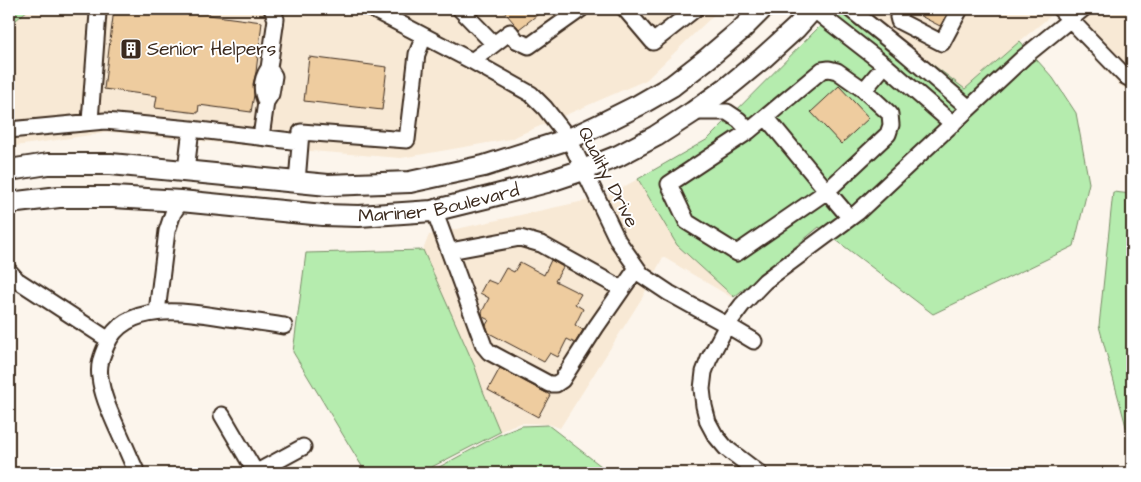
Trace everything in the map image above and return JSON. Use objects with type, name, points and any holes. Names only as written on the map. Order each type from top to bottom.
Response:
[{"type":"main road","name":"Mariner Boulevard","points":[[9,170],[48,164],[111,164],[328,185],[410,182],[484,166],[569,139],[601,124],[672,86],[728,41],[762,9]]},
{"type":"main road","name":"Mariner Boulevard","points":[[9,203],[59,197],[113,197],[181,200],[323,216],[359,216],[434,210],[539,184],[583,170],[618,156],[656,136],[729,86],[796,28],[813,9]]},
{"type":"main road","points":[[276,211],[298,182]]},
{"type":"street","points":[[90,121],[99,9]]},
{"type":"street","points":[[261,137],[266,102],[271,94],[274,76],[269,68],[276,19],[272,9]]},
{"type":"street","name":"Quality Drive","points":[[372,9],[531,94],[545,108],[569,139],[618,241],[642,275],[669,293],[754,342]]},
{"type":"street","points":[[460,9],[494,44]]},
{"type":"street","points":[[472,61],[510,32],[516,40],[529,46],[581,9]]},
{"type":"street","points":[[629,10],[654,42],[695,9]]},
{"type":"street","points":[[813,9],[884,65],[953,124]]},
{"type":"street","points":[[850,9],[969,108]]},
{"type":"street","points":[[902,9],[898,17],[899,21],[942,43],[960,9]]},
{"type":"street","points":[[759,473],[726,448],[715,435],[708,422],[704,406],[702,389],[704,372],[727,325],[742,305],[765,281],[858,212],[1024,57],[1065,14],[1083,9]]},
{"type":"street","points":[[1065,14],[1125,76],[1132,80]]},
{"type":"street","points":[[298,182],[301,132],[407,140],[417,54],[424,36]]},
{"type":"street","points":[[864,90],[884,65]]},
{"type":"street","points":[[829,69],[837,71],[864,90],[890,114],[891,125],[888,134],[827,190],[737,253],[687,222],[669,184],[749,131],[766,117],[822,70],[829,69]]},
{"type":"street","points":[[693,112],[727,112],[740,120],[749,131]]},
{"type":"street","points":[[766,117],[850,218]]},
{"type":"street","points":[[9,130],[106,120],[300,142]]},
{"type":"street","points":[[186,170],[191,129]]},
{"type":"street","points":[[158,312],[166,231],[173,213],[181,200]]},
{"type":"street","points":[[434,210],[484,346],[489,352],[549,384],[556,384],[562,380],[637,268]]},
{"type":"street","points":[[450,251],[520,238],[541,244],[622,289]]},
{"type":"street","points":[[9,271],[17,280],[108,340]]},
{"type":"street","points":[[137,473],[106,405],[100,377],[100,359],[108,340],[119,327],[137,317],[172,311],[284,326]]},
{"type":"street","points":[[222,415],[255,473],[303,447]]},
{"type":"shaded area","points":[[27,9],[356,9],[527,101],[547,123],[510,139],[401,158],[259,147],[111,132],[9,147],[9,24]]},
{"type":"shaded area","points":[[389,9],[720,9],[646,80],[561,117],[550,102],[535,88]]},
{"type":"shaded area","points":[[859,9],[1132,9],[1132,92],[1119,85],[1053,14],[965,89]]},
{"type":"shaded area","points":[[638,179],[677,245],[734,297],[663,257],[642,298],[560,428],[548,424],[521,423],[500,432],[475,367],[423,250],[429,235],[607,196]]},
{"type":"green space","points":[[9,9],[29,9],[9,26]]},
{"type":"green space","points":[[833,9],[859,9],[965,89],[1020,41],[1053,78],[1076,113],[1089,183],[1074,246],[933,314],[819,227],[734,297],[677,245],[638,179],[708,139],[825,21]]},
{"type":"green space","points":[[1113,192],[1132,194],[1132,429],[1127,430],[1099,326]]},
{"type":"green space","points":[[423,250],[475,367],[500,432],[420,473],[366,473],[293,352],[306,253]]},
{"type":"green space","points":[[548,425],[610,473],[428,473],[499,435],[522,426]]},
{"type":"building","points":[[114,9],[209,9],[209,15],[262,22],[251,112],[199,105],[198,113],[155,108],[157,96],[104,89]]},
{"type":"building","points":[[502,9],[545,9],[519,29]]},
{"type":"building","points":[[911,9],[950,9],[940,26],[911,11]]},
{"type":"building","points":[[309,57],[387,67],[382,110],[304,101]]},
{"type":"building","points":[[839,86],[869,118],[841,144],[811,112]]},
{"type":"building","points":[[551,260],[563,267],[555,281],[581,294],[575,304],[583,309],[575,325],[583,330],[575,343],[567,339],[558,357],[550,353],[544,362],[489,333],[486,325],[489,320],[483,317],[482,312],[489,298],[480,293],[487,280],[497,284],[506,268],[514,272],[520,262],[544,275]]},
{"type":"building","points":[[500,368],[550,395],[538,417],[488,390]]},
{"type":"place","name":"Senior Helpers","points":[[131,49]]}]
